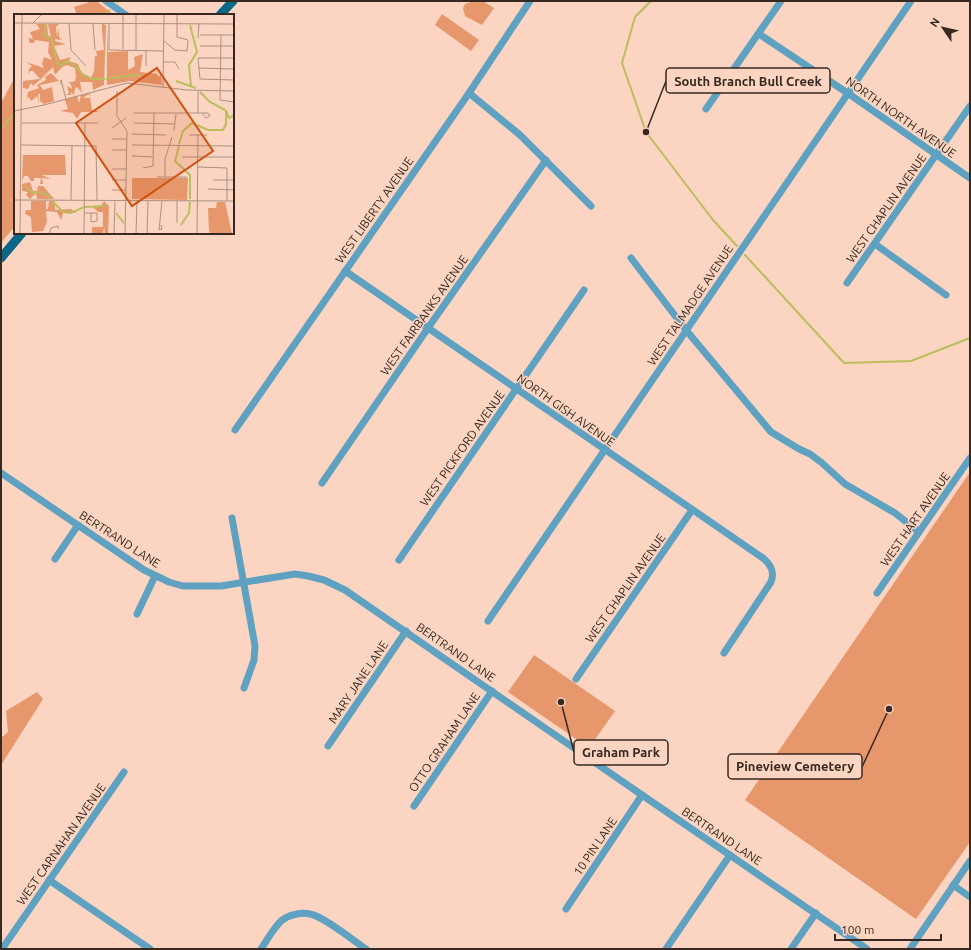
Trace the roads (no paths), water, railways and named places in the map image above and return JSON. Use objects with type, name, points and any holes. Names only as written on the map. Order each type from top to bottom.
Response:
[{"type":"main road","points":[[221,14],[233,1]]},
{"type":"main road","points":[[1,258],[21,234]]},
{"type":"street","points":[[106,1],[125,14]]},
{"type":"street","name":"WEST LIBERTY AVENUE","points":[[234,430],[469,93],[530,1]]},
{"type":"street","points":[[706,109],[781,1]]},
{"type":"street","name":"WEST TALMADGE AVENUE","points":[[488,621],[911,1]]},
{"type":"street","name":"NORTH NORTH AVENUE","points":[[759,34],[970,178]]},
{"type":"street","points":[[469,93],[520,135],[591,206]]},
{"type":"street","name":"WEST CHAPLIN AVENUE","points":[[847,283],[970,106]]},
{"type":"street","name":"WEST FAIRBANKS AVENUE","points":[[322,483],[428,328],[546,160]]},
{"type":"street","points":[[875,244],[946,295]]},
{"type":"street","points":[[631,258],[686,330],[771,432],[810,454],[845,484],[895,513],[919,532]]},
{"type":"street","name":"NORTH GISH AVENUE","points":[[345,271],[763,558],[770,565],[773,577],[771,582],[724,653]]},
{"type":"street","name":"WEST PICKFORD AVENUE","points":[[399,560],[584,290]]},
{"type":"street","name":"WEST HART AVENUE","points":[[877,593],[970,458]]},
{"type":"street","name":"BERTRAND LANE","points":[[1,473],[144,570],[155,576],[183,586],[221,586],[244,581],[295,574],[324,580],[345,590],[868,949]]},
{"type":"street","name":"WEST CHAPLIN AVENUE","points":[[576,679],[692,510]]},
{"type":"street","points":[[232,518],[255,646],[254,660],[244,688]]},
{"type":"street","points":[[55,559],[78,525]]},
{"type":"street","points":[[137,614],[155,576]]},
{"type":"street","name":"MARY JANE LANE","points":[[328,746],[406,632]]},
{"type":"street","name":"OTTO GRAHAM LANE","points":[[414,806],[492,690]]},
{"type":"street","name":"WEST CARNAHAN AVENUE","points":[[2,949],[124,772]]},
{"type":"street","name":"10 PIN LANE","points":[[566,909],[642,795]]},
{"type":"street","points":[[666,949],[730,855]]},
{"type":"street","points":[[910,949],[970,861]]},
{"type":"street","points":[[49,880],[150,949]]},
{"type":"street","points":[[954,885],[970,897]]},
{"type":"street","points":[[790,949],[816,913]]},
{"type":"street","points":[[261,949],[276,926],[282,920],[292,915],[311,914],[366,949]]},
{"type":"waterway","points":[[651,1],[635,17],[622,63],[646,132],[713,220],[737,246]]},
{"type":"waterway","points":[[106,14],[109,10]]},
{"type":"waterway","points":[[1,129],[14,114]]},
{"type":"waterway","points":[[745,255],[844,363],[911,361],[970,338]]},
{"type":"place","name":"South Branch Bull Creek","points":[[646,132]]},
{"type":"place","name":"Graham Park","points":[[561,702]]},
{"type":"place","name":"Pineview Cemetery","points":[[889,709]]}]
